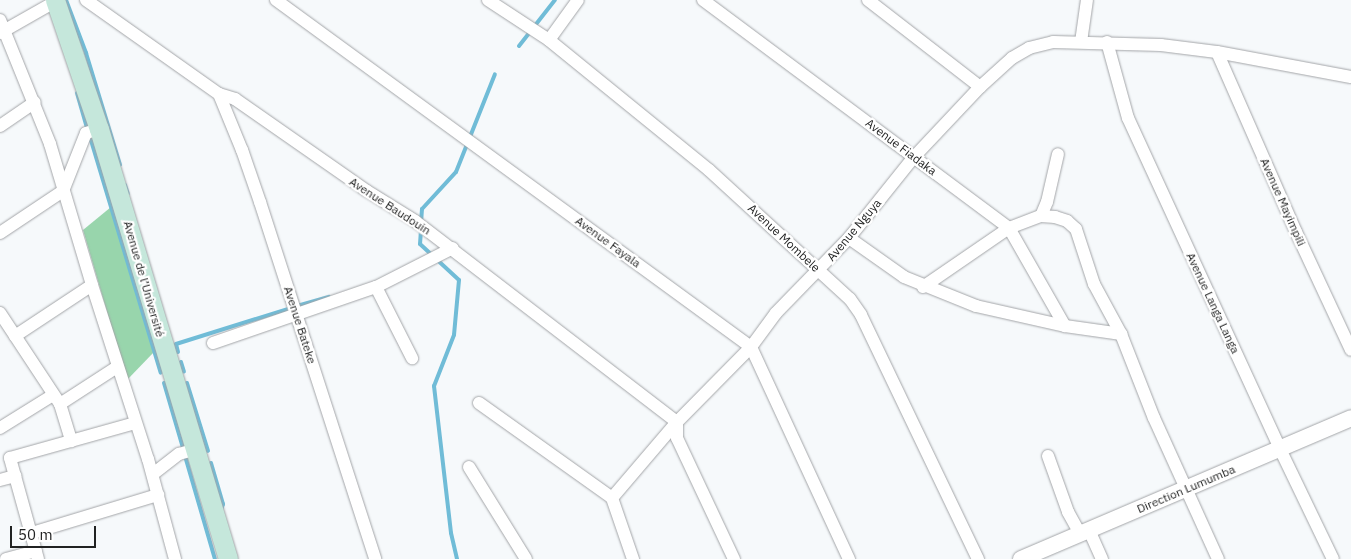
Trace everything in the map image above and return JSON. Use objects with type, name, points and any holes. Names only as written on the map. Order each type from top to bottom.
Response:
[{"type":"main road","name":"Avenue de l’Université","points":[[56,1],[99,129],[228,559]]},
{"type":"street","name":"Avenue Fayala","points":[[276,0],[751,347],[850,559]]},
{"type":"street","name":"Avenue Mombele","points":[[488,0],[549,40],[709,170],[850,299],[861,315],[978,559]]},
{"type":"street","points":[[549,40],[578,0]]},
{"type":"street","name":"Avenue Fiadaka","points":[[703,0],[1009,228],[1066,326]]},
{"type":"street","points":[[868,0],[980,87]]},
{"type":"street","points":[[1081,42],[1087,0]]},
{"type":"street","points":[[56,1],[1,28],[35,102],[50,144],[117,367],[153,474],[174,559]]},
{"type":"street","name":"Avenue Baudouin","points":[[90,3],[219,94],[235,99],[453,248],[677,422]]},
{"type":"street","name":"Avenue Nguya","points":[[612,498],[677,422],[751,347],[776,313],[819,271],[849,238],[914,157],[980,87],[1012,58],[1029,48],[1053,42],[1161,45],[1218,52],[1351,77]]},
{"type":"street","name":"Avenue Langa Langa","points":[[1107,42],[1128,118],[1280,449],[1333,559]]},
{"type":"street","name":"Avenue Mayimpili","points":[[1218,52],[1296,232],[1351,350]]},
{"type":"street","name":"Avenue Bateke","points":[[219,94],[242,150],[375,559]]},
{"type":"street","points":[[0,126],[35,102]]},
{"type":"street","points":[[0,233],[63,192],[86,133],[99,129]]},
{"type":"street","points":[[1041,216],[1047,202],[1058,154]]},
{"type":"street","points":[[924,287],[1009,228],[1041,216],[1055,217],[1067,221],[1076,229],[1094,284],[1121,334],[1185,489],[1218,559]]},
{"type":"street","points":[[849,238],[904,278],[976,306],[1066,326],[1121,334]]},
{"type":"street","points":[[213,343],[376,287],[453,248]]},
{"type":"street","points":[[8,332],[92,285]]},
{"type":"street","points":[[376,287],[412,358]]},
{"type":"street","points":[[0,313],[8,332],[56,399],[71,440]]},
{"type":"street","points":[[0,428],[117,367]]},
{"type":"street","points":[[479,403],[612,498],[633,559]]},
{"type":"street","name":"Direction Lumumba","points":[[1021,559],[1351,418]]},
{"type":"street","points":[[677,422],[678,438],[734,559]]},
{"type":"street","points":[[6,559],[37,555],[10,458],[135,423]]},
{"type":"street","points":[[153,474],[179,454],[196,448]]},
{"type":"street","points":[[1048,456],[1068,512],[1102,559]]},
{"type":"street","points":[[469,467],[526,559]]},
{"type":"street","points":[[0,480],[15,476]]},
{"type":"street","points":[[32,534],[158,495]]},
{"type":"green space","points":[[111,207],[154,352],[127,380],[83,230]]},
{"type":"waterway","points":[[66,0],[86,53],[120,165]]},
{"type":"waterway","points":[[519,46],[555,0]]},
{"type":"waterway","points":[[421,223],[422,209],[456,172],[495,74]]},
{"type":"waterway","points":[[77,93],[87,127]]},
{"type":"waterway","points":[[90,137],[161,373]]},
{"type":"waterway","points":[[125,185],[128,194]]},
{"type":"waterway","points":[[421,230],[420,244],[459,280],[454,335],[434,386],[451,533],[457,559]]},
{"type":"waterway","points":[[297,306],[329,297]]},
{"type":"waterway","points":[[178,352],[176,344],[291,308]]},
{"type":"waterway","points":[[181,362],[184,372]]},
{"type":"waterway","points":[[164,383],[183,448]]},
{"type":"waterway","points":[[187,383],[208,451]]},
{"type":"waterway","points":[[185,456],[215,559]]},
{"type":"waterway","points":[[211,463],[223,504],[221,510]]}]
